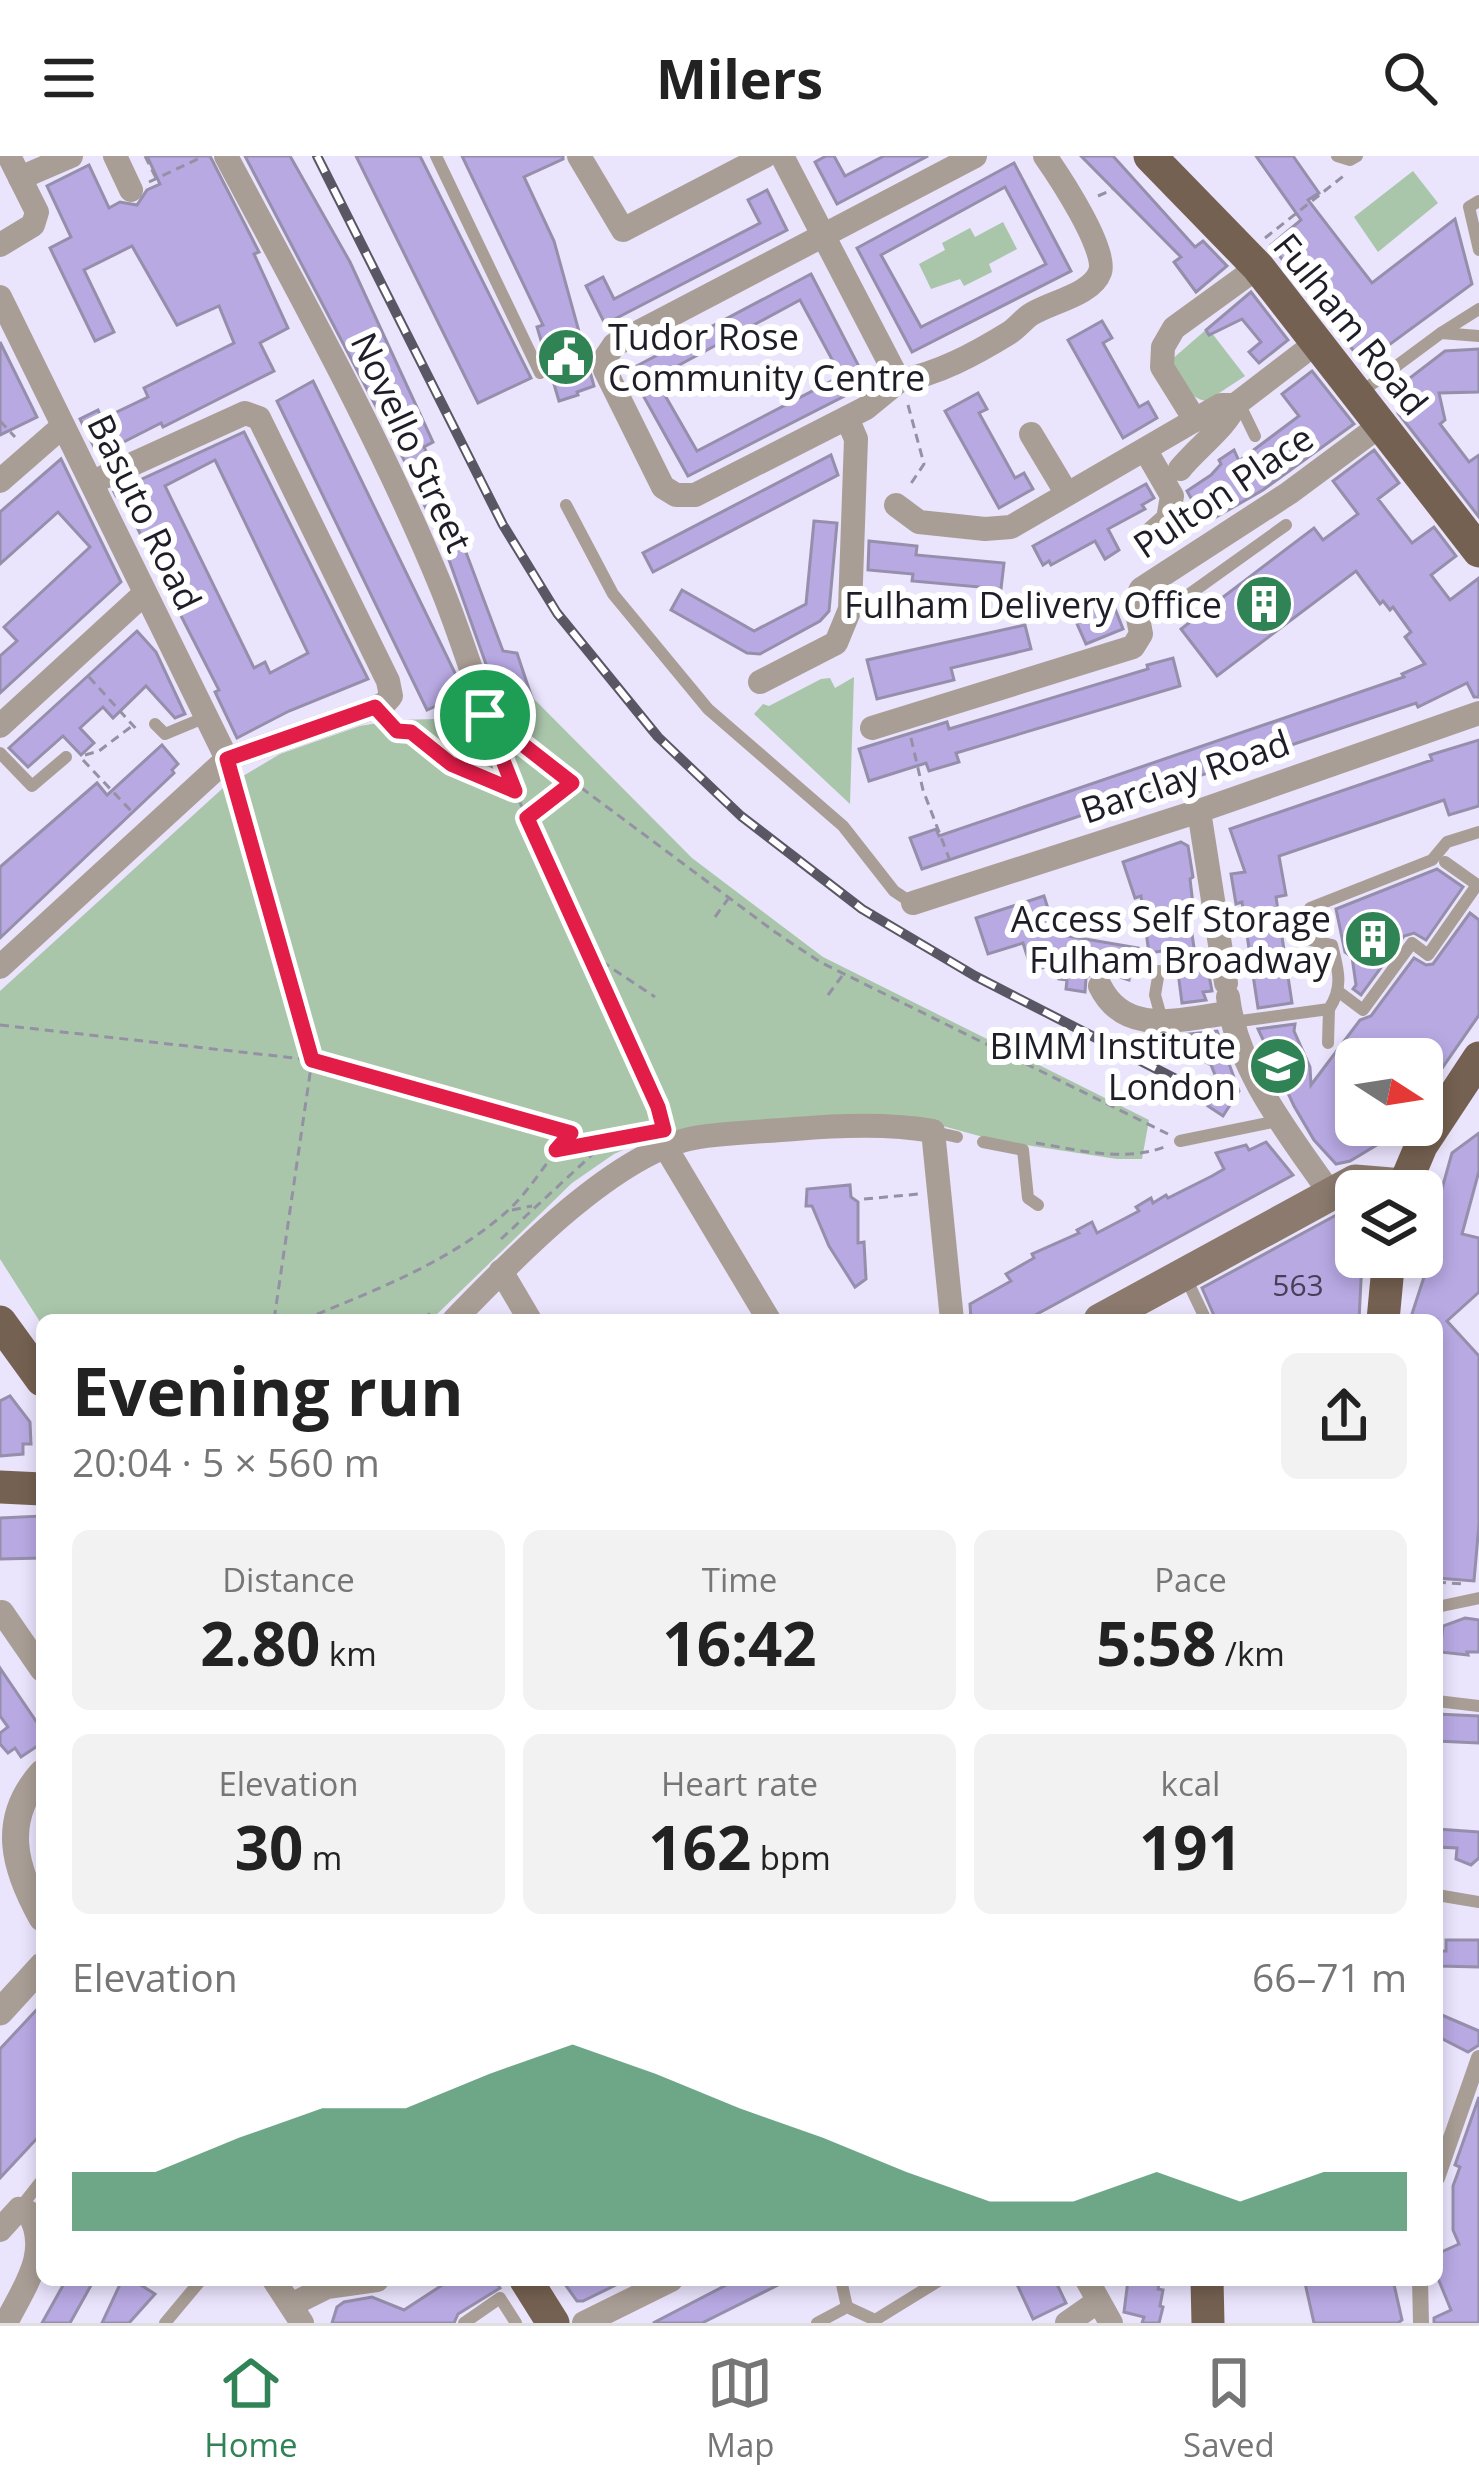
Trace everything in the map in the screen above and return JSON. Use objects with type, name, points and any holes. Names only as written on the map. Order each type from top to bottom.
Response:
[{"type":"main road","name":"Fulham Road","points":[[1150,156],[1251,260],[1479,550]]},
{"type":"main road","points":[[1412,1170],[1432,1128],[1478,1058]]},
{"type":"main road","points":[[1111,1314],[1335,1191]]},
{"type":"main road","points":[[1384,1314],[1387,1278]]},
{"type":"main road","points":[[0,1322],[36,1372]]},
{"type":"main road","points":[[1208,2286],[1208,2323]]},
{"type":"main road","points":[[514,2289],[553,2323]]},
{"type":"street","points":[[0,245],[33,225],[37,212],[15,167],[71,156]]},
{"type":"street","points":[[115,156],[131,190]]},
{"type":"street","name":"Novello Street","points":[[226,156],[330,351],[415,526],[445,595],[484,742],[505,771]]},
{"type":"street","points":[[579,156],[623,230],[765,156]]},
{"type":"street","points":[[782,156],[899,381]]},
{"type":"street","points":[[975,156],[614,345],[604,365],[663,487],[683,497],[695,495],[847,418],[882,398],[899,381],[928,376],[1014,330],[1027,316],[1090,286],[1100,275],[1102,259],[1045,156]]},
{"type":"street","points":[[1195,420],[1162,367],[1163,347],[1174,328],[1202,311],[1251,260]]},
{"type":"street","name":"Basuto Road","points":[[0,297],[227,759]]},
{"type":"street","points":[[896,505],[919,522],[985,530],[1011,527],[1221,405],[1236,403],[1316,343]]},
{"type":"street","points":[[1180,469],[1202,441],[1231,418],[1236,403]]},
{"type":"street","points":[[0,967],[227,759],[383,699],[260,418],[244,413],[94,482]]},
{"type":"street","points":[[760,682],[836,643],[850,609],[856,439],[847,418]]},
{"type":"street","name":"Pulton Place","points":[[872,728],[1133,647],[1141,634],[1136,602],[1141,589],[1289,493],[1382,424]]},
{"type":"street","points":[[0,481],[63,426]]},
{"type":"street","points":[[1031,434],[1067,494]]},
{"type":"street","points":[[1146,451],[1172,496],[1168,519],[1150,535]]},
{"type":"street","points":[[0,726],[144,594]]},
{"type":"street","name":"Barclay Road","points":[[913,904],[1479,713]]},
{"type":"street","points":[[1199,811],[1229,1004],[1277,1121],[1330,1193]]},
{"type":"street","points":[[1100,986],[1109,1005],[1123,1014],[1162,1020],[1229,1004]]},
{"type":"street","points":[[460,1314],[559,1219],[629,1167],[656,1140],[824,1126],[913,1127],[945,1134],[939,1193],[951,1314]]},
{"type":"street","points":[[656,1140],[765,1314]]},
{"type":"street","points":[[501,1271],[526,1314]]},
{"type":"street","points":[[2,1612],[36,1661]]},
{"type":"street","points":[[36,1781],[9,1813],[17,1872],[36,1907]]},
{"type":"street","points":[[0,2012],[36,1973]]},
{"type":"street","points":[[1443,2161],[1479,2058]]},
{"type":"street","points":[[0,2230],[19,2209],[36,2224]]},
{"type":"street","points":[[6,2323],[36,2263]]},
{"type":"street","points":[[278,2286],[297,2313],[335,2286]]},
{"type":"street","points":[[584,2323],[659,2286]]},
{"type":"street","points":[[1420,2286],[1420,2323]]},
{"type":"street","points":[[1066,2323],[1098,2302]]},
{"type":"lane","points":[[436,156],[540,373]]},
{"type":"lane","points":[[1479,201],[1469,207],[1479,250]]},
{"type":"lane","points":[[1359,394],[1479,309]]},
{"type":"lane","points":[[1441,333],[1479,336]]},
{"type":"lane","points":[[1236,403],[1256,436]]},
{"type":"lane","points":[[566,505],[614,595],[708,709],[843,826],[894,891],[913,904]]},
{"type":"lane","points":[[1177,603],[1286,525]]},
{"type":"lane","points":[[1235,527],[1251,550]]},
{"type":"lane","points":[[160,729],[207,717]]},
{"type":"lane","points":[[0,753],[32,786],[66,757]]},
{"type":"lane","points":[[1328,1043],[1329,1009],[1339,992],[1332,945],[1310,940],[1310,908],[1432,860],[1447,842],[1479,832]]},
{"type":"lane","points":[[1339,992],[1363,1010],[1412,944],[1428,955],[1478,885],[1444,862]]},
{"type":"lane","points":[[1160,971],[1155,995],[1162,1020]]},
{"type":"lane","points":[[1229,1004],[1329,1009]]},
{"type":"lane","points":[[1180,1141],[1277,1121]]},
{"type":"lane","points":[[982,1142],[1023,1150],[1028,1198],[1038,1205]]},
{"type":"lane","points":[[1184,1274],[1203,1314]]},
{"type":"lane","points":[[1443,1606],[1479,1598]]},
{"type":"lane","points":[[1443,1702],[1479,1706]]},
{"type":"lane","points":[[1443,1896],[1479,1902]]},
{"type":"lane","points":[[19,2209],[36,2188]]},
{"type":"lane","points":[[165,2323],[196,2286]]},
{"type":"lane","points":[[842,2286],[847,2306]]},
{"type":"lane","points":[[847,2306],[875,2320],[930,2286]]},
{"type":"lane","points":[[470,2321],[514,2289]]},
{"type":"lane","points":[[514,2289],[516,2323]]},
{"type":"lane","points":[[817,2323],[847,2306]]},
{"type":"lane","points":[[485,2309],[494,2323]]},
{"type":"path","points":[[145,156],[156,179]]},
{"type":"path","points":[[131,190],[202,157]]},
{"type":"path","points":[[1251,260],[1345,177],[1348,157]]},
{"type":"path","points":[[896,505],[924,464],[899,381]]},
{"type":"path","points":[[71,658],[151,744],[160,729]]},
{"type":"path","points":[[0,1025],[312,1060],[571,1133],[656,1140],[662,1115],[515,791],[451,764],[411,732],[397,731],[383,699]]},
{"type":"path","points":[[905,719],[923,790],[963,888]]},
{"type":"path","points":[[133,725],[99,751],[81,758],[148,828]]},
{"type":"path","points":[[520,742],[728,898],[843,974],[1180,1141]]},
{"type":"path","points":[[227,759],[312,1060],[275,1314]]},
{"type":"path","points":[[527,818],[572,783]]},
{"type":"path","points":[[715,917],[728,898]]},
{"type":"path","points":[[588,952],[655,997]]},
{"type":"path","points":[[828,995],[843,974]]},
{"type":"path","points":[[318,1314],[432,1264],[508,1211],[571,1133]]},
{"type":"path","points":[[556,1150],[609,1138]]},
{"type":"path","points":[[864,1199],[939,1193]]},
{"type":"path","points":[[508,1211],[533,1205]]},
{"type":"path","points":[[1443,1582],[1464,1580]]},
{"type":"green space","points":[[1413,171],[1438,203],[1378,252],[1354,217]]},
{"type":"green space","points":[[1003,222],[1017,249],[989,264],[992,272],[964,286],[960,279],[931,289],[919,264],[945,250],[942,243],[970,228],[975,237]]},
{"type":"green space","points":[[1208,328],[1245,376],[1207,401],[1183,387],[1170,361]]},
{"type":"green space","points":[[854,677],[850,804],[754,714],[763,704],[769,706],[821,679],[830,678],[835,688]]},
{"type":"green space","points":[[533,698],[692,858],[823,957],[1149,1120],[1142,1159],[994,1140],[910,1117],[692,1130],[641,1142],[572,1183],[437,1314],[36,1316],[0,1259],[0,991],[223,788],[280,754],[360,726],[477,718]]},
{"type":"building","points":[[147,156],[210,156],[259,252],[254,254],[288,328],[260,343],[274,371],[98,455],[80,419],[98,410],[102,419],[148,397],[144,388],[234,343],[219,306],[177,325],[132,246],[84,270],[114,332],[95,341],[50,248],[71,237],[47,186],[89,165],[109,208],[120,202],[137,205],[147,190],[160,184]]},
{"type":"building","points":[[245,156],[290,156],[350,262],[433,442],[424,447],[441,484],[436,487],[503,651],[517,653],[532,698],[512,705],[503,677],[492,681],[448,557],[403,458]]},
{"type":"building","points":[[356,156],[420,156],[531,378],[478,403]]},
{"type":"building","points":[[462,156],[563,156],[524,177],[554,241],[594,386],[578,395],[559,401],[537,327],[543,325]]},
{"type":"building","points":[[834,156],[845,176],[884,156],[928,156],[837,204],[815,162]]},
{"type":"building","points":[[1081,156],[1113,156],[1195,247],[1203,241],[1227,266],[1196,292],[1174,262],[1181,257]]},
{"type":"building","points":[[1256,156],[1293,156],[1319,193],[1308,200],[1372,283],[1455,219],[1472,284],[1378,353],[1353,350],[1271,245],[1301,220]]},
{"type":"building","points":[[1014,163],[1071,271],[912,352],[857,248]],"holes":[[[1005,187],[1046,264],[921,327],[881,255]]]},
{"type":"building","points":[[767,190],[787,230],[605,324],[586,286],[603,277],[614,299],[760,223],[748,200]]},
{"type":"building","points":[[811,274],[868,384],[688,476],[629,370]],"holes":[[[800,300],[841,376],[697,451],[655,378]]]},
{"type":"building","points":[[1251,292],[1288,340],[1259,363],[1249,352],[1261,342],[1242,319],[1209,335],[1206,330]]},
{"type":"building","points":[[1102,321],[1112,338],[1103,343],[1139,407],[1148,402],[1157,418],[1123,438],[1068,340]]},
{"type":"building","points":[[0,342],[37,417],[0,435]]},
{"type":"building","points":[[1479,349],[1479,392],[1439,393],[1445,420],[1440,424],[1469,462],[1479,455],[1479,517],[1398,413],[1402,384],[1445,351]]},
{"type":"building","points":[[1312,371],[1354,424],[1263,490],[1211,520],[1205,511],[1200,514],[1187,491],[1211,475],[1221,464],[1219,460],[1234,450],[1239,461],[1299,416],[1282,394]]},
{"type":"building","points":[[313,381],[455,673],[462,694],[427,710],[277,401]]},
{"type":"building","points":[[978,393],[987,409],[979,413],[1015,478],[1024,473],[1033,489],[999,508],[945,411]]},
{"type":"building","points":[[244,432],[368,679],[237,738],[215,692],[219,690],[179,612],[184,602],[172,600],[167,588],[174,576],[159,574],[129,510],[133,497],[114,492]],"holes":[[[215,460],[308,653],[270,673],[265,662],[254,668],[165,486]]]},
{"type":"building","points":[[1374,450],[1399,483],[1378,499],[1412,543],[1434,527],[1456,556],[1431,575],[1450,600],[1479,578],[1479,697],[1474,697],[1467,683],[1418,707],[1416,703],[922,869],[910,838],[936,829],[939,836],[1404,677],[1402,674],[1425,664],[1405,637],[1411,632],[1393,607],[1380,604],[1356,571],[1217,676],[1181,629],[1314,528],[1323,540],[1358,514],[1333,481]]},
{"type":"building","points":[[831,455],[838,475],[653,572],[643,553]]},
{"type":"building","points":[[61,459],[121,582],[0,693],[0,656],[17,641],[4,627],[90,547],[58,512],[0,564],[0,512]]},
{"type":"building","points":[[1146,484],[1154,498],[1142,505],[1145,509],[1108,529],[1119,550],[1105,559],[1095,541],[1043,565],[1033,546]]},
{"type":"building","points":[[814,521],[837,523],[829,611],[820,621],[760,654],[747,653],[671,610],[682,590],[754,631],[806,604]]},
{"type":"building","points":[[869,541],[917,546],[916,555],[1004,563],[1001,589],[912,581],[913,574],[868,570]]},
{"type":"building","points":[[1112,601],[1123,629],[1086,644],[1074,617]]},
{"type":"building","points":[[1025,625],[1031,649],[951,668],[954,680],[877,699],[867,660]]},
{"type":"building","points":[[137,631],[156,652],[185,714],[175,718],[146,686],[113,718],[103,707],[80,728],[94,743],[81,755],[63,736],[28,767],[9,748]]},
{"type":"building","points":[[1173,658],[1180,686],[956,753],[959,762],[929,771],[926,763],[869,781],[859,749],[947,722],[949,729]]},
{"type":"building","points":[[1479,740],[1479,806],[1449,815],[1444,800],[1279,856],[1286,895],[1276,897],[1292,1003],[1258,1008],[1242,902],[1236,904],[1231,874],[1245,872],[1230,829]]},
{"type":"building","points":[[162,745],[178,764],[174,773],[0,938],[0,867],[97,783],[107,795]]},
{"type":"building","points":[[1181,842],[1188,846],[1193,877],[1194,913],[1189,914],[1196,961],[1206,960],[1212,991],[1203,992],[1206,1000],[1182,1003],[1175,949],[1149,953],[1141,896],[1135,898],[1123,862]]},
{"type":"building","name":"Access Self Storage Fulham Broadway","points":[[1437,869],[1463,887],[1426,940],[1414,933],[1404,936],[1361,995],[1353,989],[1352,957],[1345,952],[1336,909]]},
{"type":"building","points":[[1044,896],[1056,934],[1138,948],[1129,980],[1098,970],[1086,978],[1085,992],[1066,989],[1067,980],[1059,979],[1062,962],[1032,971],[1023,943],[988,954],[976,918]]},
{"type":"building","points":[[1470,913],[1479,920],[1479,1015],[1443,1067],[1443,1038],[1346,1038],[1360,1020],[1371,1016],[1414,958],[1433,964]]},
{"type":"building","points":[[1295,1024],[1311,1085],[1335,1053],[1335,1146],[1375,1146],[1336,1164],[1314,1140],[1294,1106],[1258,1029]]},
{"type":"building","points":[[1217,1031],[1239,1091],[1223,1116],[1208,1106],[1220,1087],[1211,1065],[1161,1037]]},
{"type":"building","points":[[1479,1133],[1479,1171],[1462,1234],[1479,1238],[1479,1292],[1447,1321],[1479,1356],[1479,1524],[1474,1581],[1443,1578],[1443,1314],[1412,1314],[1424,1278],[1443,1278],[1443,1185],[1452,1153]]},
{"type":"building","points":[[1266,1142],[1293,1175],[1037,1314],[971,1314],[970,1304],[1011,1281],[1006,1274],[1034,1258],[1032,1254],[1092,1222],[1097,1233],[1139,1211],[1136,1207],[1151,1198],[1153,1203],[1168,1198],[1212,1176],[1224,1169],[1216,1153],[1246,1145],[1249,1150]]},
{"type":"building","points":[[850,1185],[851,1197],[858,1202],[858,1243],[864,1242],[866,1279],[855,1287],[829,1246],[812,1206],[806,1206],[807,1189]]},
{"type":"building","points":[[1335,1216],[1335,1278],[1361,1278],[1359,1314],[1213,1314],[1202,1288]]},
{"type":"building","points":[[10,1396],[30,1422],[31,1444],[23,1444],[23,1454],[0,1456],[0,1401]]},
{"type":"building","points":[[36,1516],[36,1558],[0,1559],[0,1518]]},
{"type":"building","points":[[1465,1618],[1479,1620],[1479,1652],[1443,1652],[1443,1626]]},
{"type":"building","points":[[0,1668],[36,1721],[36,1747],[21,1757],[15,1748],[8,1753],[0,1744],[0,1733],[8,1727],[0,1716]]},
{"type":"building","points":[[1443,1714],[1479,1716],[1479,1743],[1443,1741]]},
{"type":"building","points":[[1443,1829],[1479,1832],[1479,1858],[1471,1865],[1456,1859],[1457,1848],[1443,1847]]},
{"type":"building","points":[[1446,1940],[1479,1940],[1479,1967],[1443,1966]]},
{"type":"building","points":[[36,2010],[36,2139],[0,2178],[0,2049]]},
{"type":"building","points":[[1443,2016],[1479,2031],[1479,2045],[1468,2052],[1443,2039]]},
{"type":"building","points":[[1479,2097],[1479,2323],[1434,2323],[1434,2318],[1451,2310],[1441,2286],[1443,2251],[1459,2244],[1453,2230],[1453,2186],[1460,2167],[1455,2165]]},
{"type":"building","points":[[63,2286],[91,2286],[70,2323],[42,2323]]},
{"type":"building","points":[[119,2286],[142,2286],[155,2294],[129,2323],[102,2323]]},
{"type":"building","points":[[441,2286],[500,2288],[458,2314],[454,2323],[332,2323],[344,2302],[372,2297],[404,2310]]},
{"type":"building","points":[[566,2286],[614,2286],[583,2301],[577,2301]]},
{"type":"building","points":[[724,2286],[776,2286],[702,2323],[653,2323]]},
{"type":"building","points":[[1018,2286],[1058,2286],[1066,2303],[1033,2319]]},
{"type":"building","points":[[1127,2286],[1163,2290],[1159,2323],[1142,2323],[1144,2317],[1124,2312]]},
{"type":"building","points":[[1306,2286],[1394,2286],[1402,2320],[1398,2323],[1314,2323]]},
{"type":"railway","points":[[317,156],[503,525],[557,613],[658,737],[741,816],[862,909],[975,976],[1213,1098]]},
{"type":"place","name":"Tudor Rose Community Centre","points":[[566,357]]},
{"type":"place","name":"Fulham Delivery Office","points":[[1264,604]]},
{"type":"place","name":"Access Self Storage Fulham Broadway","points":[[1373,939]]},
{"type":"place","name":"BIMM Institute London","points":[[1278,1066]]},
{"type":"route","points":[[375,707],[397,731],[411,732],[451,764],[515,791],[485,715],[572,783],[527,818],[662,1115],[664,1130],[556,1150],[571,1133],[312,1060],[227,759],[375,707]]}]
